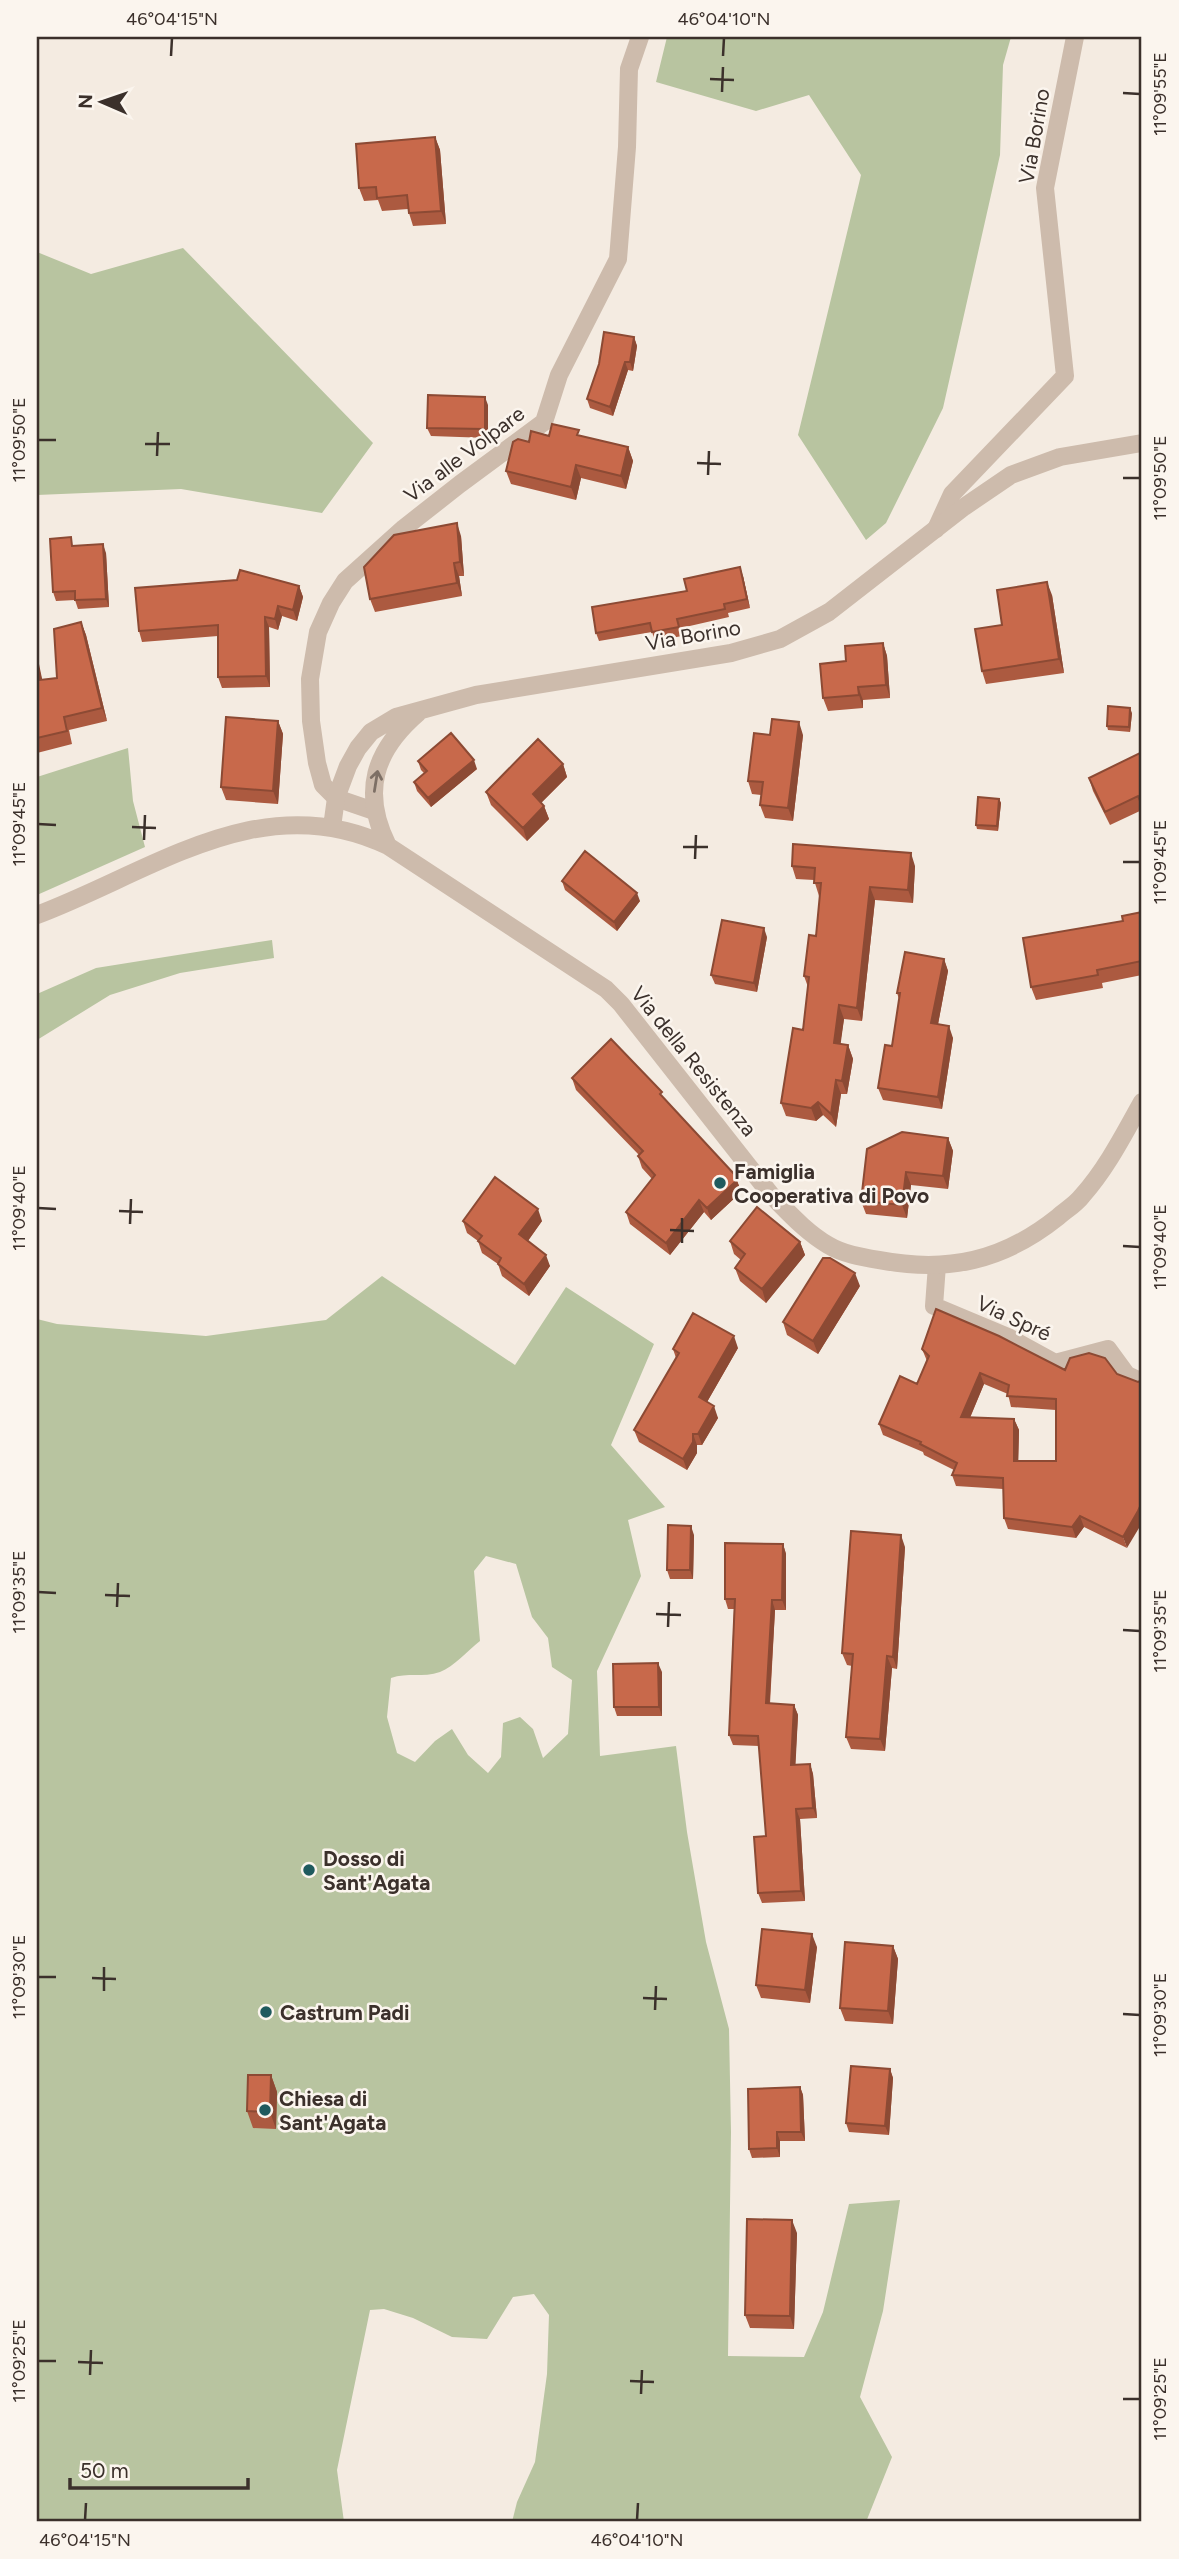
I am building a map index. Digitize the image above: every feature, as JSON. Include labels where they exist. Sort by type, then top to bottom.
[{"type":"street","name":"Via alle Volpare","points":[[336,798],[323,785],[311,721],[310,679],[318,632],[345,581],[432,506],[544,422],[559,375],[618,259],[627,148],[629,69],[640,37]]},
{"type":"street","name":"Via Borino","points":[[936,529],[952,494],[1065,376],[1045,188],[1075,37]]},
{"type":"street","name":"Via Borino","points":[[332,827],[336,798],[358,748],[371,732],[396,717],[516,688],[732,653],[780,639],[829,612],[936,529],[1012,475],[1060,457],[1142,443]]},
{"type":"street","name":"Via Borino","points":[[388,846],[374,811],[373,797],[380,761],[398,730],[425,708]]},
{"type":"street","points":[[336,798],[374,811]]},
{"type":"street","name":"Via della Resistenza","points":[[37,915],[220,837],[277,825],[332,827],[373,838],[606,989],[621,1004],[772,1196],[810,1233],[825,1254],[937,1265],[970,1262],[999,1254],[1041,1230],[1081,1198],[1102,1170],[1142,1102]]},
{"type":"street","name":"Via Spré","points":[[937,1265],[934,1306],[1008,1338],[1055,1363],[1108,1349],[1127,1375],[1142,1382]]},
{"type":"green space","points":[[667,37],[1011,37],[1003,65],[1000,155],[943,408],[886,523],[866,540],[798,435],[861,175],[809,95],[756,111],[656,82]]},
{"type":"green space","points":[[183,248],[373,443],[322,513],[181,489],[37,495],[37,252],[91,274]]},
{"type":"green space","points":[[128,748],[133,801],[145,847],[37,895],[37,777]]},
{"type":"green space","points":[[272,940],[274,958],[180,973],[110,995],[37,1040],[37,994],[96,968]]},
{"type":"green space","points":[[382,1276],[515,1365],[566,1287],[654,1344],[611,1445],[665,1507],[628,1520],[641,1576],[597,1671],[600,1756],[676,1746],[687,1832],[706,1942],[729,2029],[731,2132],[728,2356],[804,2357],[823,2312],[849,2204],[900,2200],[883,2311],[860,2397],[892,2457],[866,2522],[512,2522],[517,2502],[535,2462],[547,2374],[549,2315],[534,2294],[513,2297],[487,2339],[452,2337],[413,2318],[384,2309],[370,2310],[337,2470],[344,2522],[37,2522],[37,1319],[57,1324],[206,1336],[326,1320]],"holes":[[[486,1556],[516,1564],[532,1617],[548,1638],[552,1667],[572,1680],[568,1734],[543,1758],[533,1729],[520,1717],[503,1723],[501,1757],[488,1773],[468,1755],[452,1729],[435,1741],[415,1762],[397,1753],[387,1717],[391,1678],[427,1675],[445,1670],[480,1641],[474,1571]]]},
{"type":"building","points":[[435,137],[441,211],[409,213],[407,195],[377,198],[376,187],[359,188],[356,144]]},
{"type":"building","points":[[604,332],[634,337],[630,362],[625,362],[610,407],[587,399],[599,364]]},
{"type":"building","points":[[428,395],[485,397],[485,429],[427,428]]},
{"type":"building","points":[[552,424],[579,430],[577,435],[628,447],[621,476],[576,465],[571,487],[506,471],[513,442],[518,439],[529,442],[531,431],[549,436]]},
{"type":"building","points":[[457,523],[460,562],[454,563],[457,583],[370,599],[364,567],[394,535]]},
{"type":"building","points":[[71,537],[72,546],[103,544],[106,599],[75,600],[75,591],[53,592],[50,539]]},
{"type":"building","points":[[740,567],[747,599],[724,604],[725,609],[677,619],[679,627],[652,632],[650,623],[596,633],[592,607],[687,591],[684,579]]},
{"type":"building","points":[[240,570],[299,586],[293,610],[278,606],[275,619],[265,617],[266,676],[218,677],[218,625],[139,631],[135,588],[237,580]]},
{"type":"building","points":[[1047,582],[1059,659],[982,671],[975,629],[1002,625],[997,590]]},
{"type":"building","points":[[81,622],[102,708],[64,717],[67,731],[37,738],[37,665],[40,680],[57,678],[54,629]]},
{"type":"building","points":[[883,643],[886,685],[858,687],[859,695],[823,698],[820,664],[846,661],[845,646]]},
{"type":"building","points":[[1108,706],[1130,708],[1129,727],[1107,726]]},
{"type":"building","points":[[226,717],[278,721],[273,791],[221,787]]},
{"type":"building","points":[[772,719],[799,722],[788,808],[760,805],[763,782],[748,781],[754,733],[770,735]]},
{"type":"building","points":[[451,733],[474,760],[428,798],[414,782],[427,771],[418,761]]},
{"type":"building","points":[[538,739],[563,764],[533,794],[544,806],[523,828],[486,792]]},
{"type":"building","points":[[1142,752],[1142,806],[1138,796],[1105,812],[1089,778]]},
{"type":"building","points":[[978,797],[999,799],[997,826],[976,825]]},
{"type":"building","points":[[793,844],[911,853],[908,890],[870,887],[857,1008],[839,1005],[834,1043],[848,1045],[842,1081],[836,1080],[831,1114],[818,1102],[811,1108],[781,1103],[793,1028],[803,1030],[809,977],[804,976],[809,935],[816,936],[821,883],[814,883],[815,868],[792,866]]},
{"type":"building","points":[[585,851],[637,893],[614,922],[562,881]]},
{"type":"building","points":[[1142,912],[1142,961],[1097,970],[1098,975],[1031,987],[1023,938],[1123,921],[1122,916]]},
{"type":"building","points":[[722,920],[764,928],[754,983],[711,975]]},
{"type":"building","points":[[905,952],[944,959],[931,1023],[949,1026],[938,1097],[878,1088],[885,1045],[892,1046],[900,993],[897,993]]},
{"type":"building","points":[[611,1039],[735,1175],[735,1182],[707,1208],[699,1200],[666,1243],[626,1212],[655,1175],[638,1156],[643,1151],[572,1078]]},
{"type":"building","points":[[902,1132],[948,1138],[943,1176],[906,1172],[902,1205],[861,1201],[867,1149]]},
{"type":"building","points":[[495,1177],[538,1209],[519,1234],[546,1255],[524,1284],[498,1264],[501,1258],[478,1241],[482,1236],[463,1221]]},
{"type":"building","points":[[757,1207],[800,1242],[762,1289],[735,1268],[745,1254],[730,1241]]},
{"type":"building","points":[[823,1258],[830,1258],[855,1273],[813,1341],[783,1322]]},
{"type":"building","points":[[936,1309],[999,1336],[1065,1370],[1070,1358],[1089,1353],[1105,1358],[1117,1374],[1138,1382],[1142,1380],[1142,1502],[1123,1537],[1080,1516],[1072,1527],[1004,1518],[1003,1478],[952,1475],[957,1463],[920,1444],[921,1442],[879,1424],[900,1376],[917,1384],[929,1356],[922,1349]],"holes":[[[980,1373],[1009,1385],[1007,1396],[1056,1399],[1056,1461],[1014,1461],[1014,1419],[961,1417]]]},
{"type":"building","points":[[693,1313],[734,1336],[699,1397],[714,1406],[698,1434],[693,1434],[693,1442],[683,1459],[634,1430],[679,1353],[673,1349]]},
{"type":"building","points":[[668,1525],[691,1526],[690,1570],[667,1570]]},
{"type":"building","points":[[851,1531],[901,1535],[893,1657],[887,1656],[880,1739],[846,1737],[853,1654],[842,1653]]},
{"type":"building","points":[[725,1543],[783,1544],[782,1600],[772,1600],[766,1703],[794,1705],[791,1765],[810,1764],[813,1808],[796,1809],[801,1891],[758,1893],[754,1837],[766,1836],[758,1736],[729,1735],[735,1599],[725,1599]]},
{"type":"building","points":[[658,1663],[659,1707],[614,1707],[613,1664]]},
{"type":"building","points":[[762,1929],[812,1934],[805,1990],[756,1985]]},
{"type":"building","points":[[845,1942],[893,1946],[888,2011],[840,2008]]},
{"type":"building","points":[[851,2066],[890,2069],[885,2126],[846,2123]]},
{"type":"building","points":[[248,2075],[271,2075],[270,2112],[247,2111]]},
{"type":"building","points":[[800,2087],[801,2132],[777,2132],[777,2148],[749,2149],[748,2089]]},
{"type":"building","points":[[747,2219],[792,2220],[790,2316],[745,2315]]},
{"type":"place","name":"Famiglia Cooperativa di Povo","points":[[720,1183]]},
{"type":"place","name":"Dosso di Sant'Agata","points":[[309,1870]]},
{"type":"place","name":"Castrum Padi","points":[[266,2012]]},
{"type":"place","name":"Chiesa di Sant'Agata","points":[[265,2110]]}]
